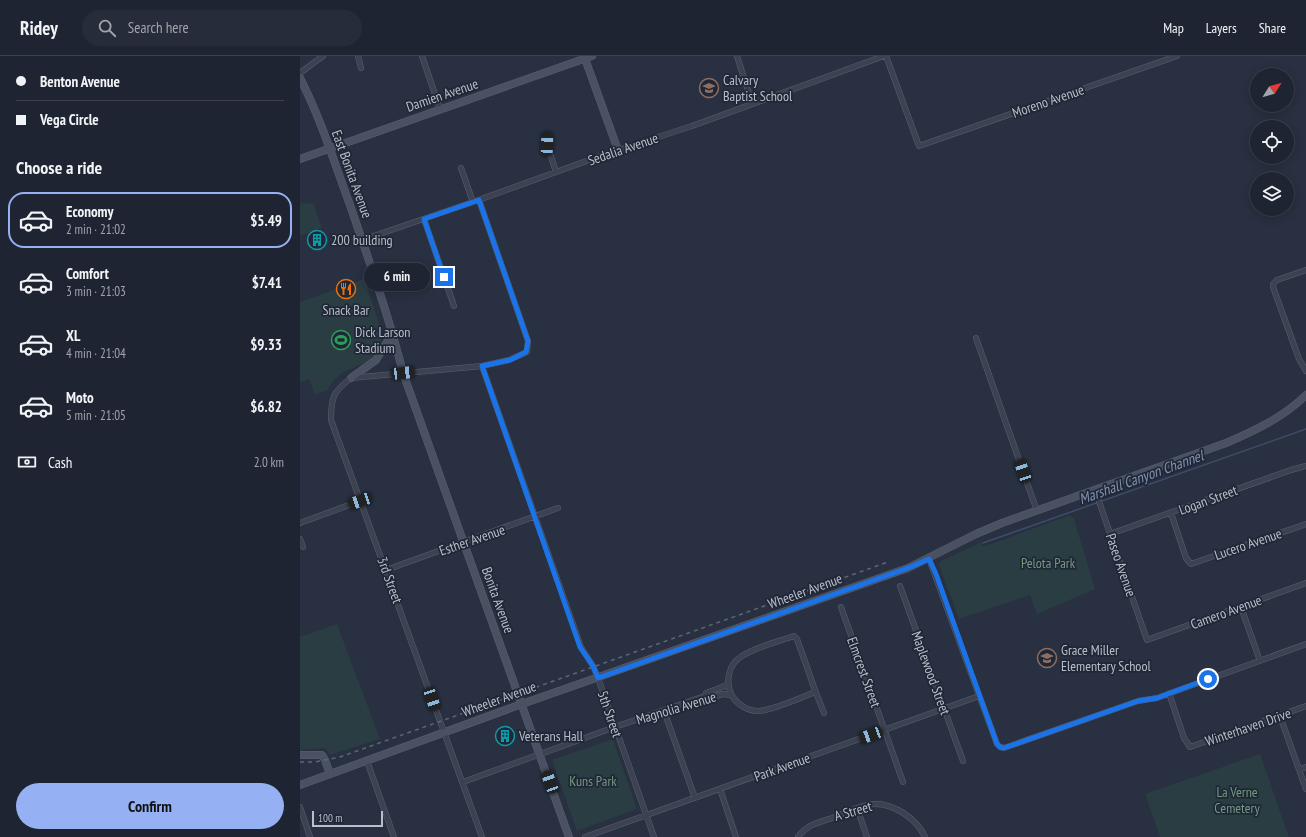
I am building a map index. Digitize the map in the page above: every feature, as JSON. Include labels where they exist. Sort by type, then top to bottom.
[{"type":"main road","name":"Damien Avenue","points":[[300,159],[587,57]]},
{"type":"main road","points":[[587,57],[618,150]]},
{"type":"main road","name":"East Bonita Avenue","points":[[300,78],[311,99],[362,240],[393,332],[403,373]]},
{"type":"main road","points":[[351,378],[376,360],[393,332]]},
{"type":"main road","name":"Bonita Avenue","points":[[403,373],[569,837]]},
{"type":"main road","name":"Wheeler Avenue","points":[[300,785],[522,704],[908,568],[929,559],[976,534],[1002,523],[1226,443],[1247,434],[1270,422],[1306,395]]},
{"type":"main road","points":[[300,755],[322,756],[330,774]]},
{"type":"street","points":[[300,73],[323,56]]},
{"type":"street","points":[[358,56],[361,68]]},
{"type":"street","points":[[422,56],[440,109]]},
{"type":"street","points":[[736,56],[752,103]]},
{"type":"street","name":"Sedalia Avenue","points":[[362,240],[618,150],[692,126],[885,56]]},
{"type":"street","name":"Moreno Avenue","points":[[885,56],[919,146],[1177,56]]},
{"type":"street","points":[[548,135],[547,144],[556,172]]},
{"type":"street","points":[[461,168],[473,202]]},
{"type":"street","points":[[351,378],[482,366],[510,360],[526,352],[528,341],[479,200]]},
{"type":"street","points":[[424,219],[454,306]]},
{"type":"street","points":[[1306,270],[1277,280],[1273,284],[1299,359],[1306,371]]},
{"type":"street","points":[[976,338],[1037,511]]},
{"type":"street","name":"5th Street","points":[[482,366],[580,647],[593,666],[598,678],[654,837]]},
{"type":"street","name":"3rd Street","points":[[351,378],[339,387],[331,401],[331,420],[482,837]]},
{"type":"street","name":"Logan Street","points":[[1110,534],[1306,466]]},
{"type":"street","name":"Paseo Avenue","points":[[1095,490],[1146,640]]},
{"type":"street","points":[[300,523],[360,501]]},
{"type":"street","name":"Esther Avenue","points":[[386,570],[534,518],[558,508]]},
{"type":"street","name":"Lucero Avenue","points":[[1171,513],[1186,558],[1191,564],[1306,524]]},
{"type":"street","points":[[300,539],[303,547]]},
{"type":"street","points":[[929,559],[997,744],[1004,748],[1138,701],[1157,698],[1306,644]]},
{"type":"street","name":"Camero Avenue","points":[[1146,640],[1306,583]]},
{"type":"street","name":"Maplewood Street","points":[[900,586],[963,761]]},
{"type":"street","name":"Elmcrest Street","points":[[841,606],[903,782]]},
{"type":"street","points":[[1241,607],[1260,661]]},
{"type":"street","points":[[815,690],[814,693],[766,710],[748,710],[735,701],[731,695],[728,675],[733,664],[740,656],[794,636],[797,639],[824,713]]},
{"type":"street","points":[[705,696],[706,693],[725,686],[728,683]]},
{"type":"street","name":"Winterhaven Drive","points":[[1169,693],[1184,738],[1190,747],[1306,706]]},
{"type":"street","name":"Magnolia Avenue","points":[[463,782],[705,696],[709,698],[723,694],[731,695]]},
{"type":"street","name":"Park Avenue","points":[[584,837],[720,790],[979,696]]},
{"type":"street","points":[[664,711],[695,798]]},
{"type":"street","points":[[1280,716],[1306,789]]},
{"type":"street","points":[[368,761],[394,837]]},
{"type":"street","points":[[1300,769],[1306,767]]},
{"type":"street","points":[[720,790],[736,837]]},
{"type":"street","name":"A Street","points":[[798,837],[800,833],[812,824],[872,804],[889,806],[914,820],[926,837]]},
{"type":"street","points":[[300,807],[310,837]]},
{"type":"street","points":[[857,808],[867,837]]},
{"type":"green space","points":[[305,202],[306,204],[309,203],[314,205],[322,228],[300,236],[300,204]]},
{"type":"green space","name":"Dick Larson Stadium","points":[[364,279],[381,332],[380,347],[371,359],[345,371],[337,377],[327,391],[315,394],[309,379],[300,382],[300,302]]},
{"type":"green space","name":"Pelota Park","points":[[1070,515],[1074,519],[1095,589],[1037,614],[1030,595],[959,619],[939,565],[941,561],[981,542],[983,547]]},
{"type":"green space","points":[[337,624],[380,739],[330,755],[324,748],[300,750],[300,637]]},
{"type":"green space","name":"Kuns Park","points":[[613,739],[637,809],[577,831],[552,760]]},
{"type":"green space","name":"La Verne Cemetery","points":[[1260,754],[1289,837],[1160,837],[1145,794]]},
{"type":"waterway","name":"Marshall Canyon Channel","points":[[983,543],[1306,429]]},
{"type":"railway","points":[[300,762],[315,762],[340,757],[888,562]]},
{"type":"place","name":"Calvary Baptist School","points":[[709,88]]},
{"type":"place","name":"200 building","points":[[317,240]]},
{"type":"place","name":"Snack Bar","points":[[346,289]]},
{"type":"place","name":"Dick Larson Stadium","points":[[341,340]]},
{"type":"place","name":"Grace Miller Elementary School","points":[[1047,658]]},
{"type":"place","name":"Veterans Hall","points":[[505,736]]},
{"type":"route","points":[[444,277],[424,219],[479,200],[528,341],[526,352],[510,360],[482,366],[580,647],[593,666],[598,678],[908,568],[929,559],[936,574],[997,744],[1000,747],[1004,748],[1138,701],[1157,698],[1208,679]]}]
